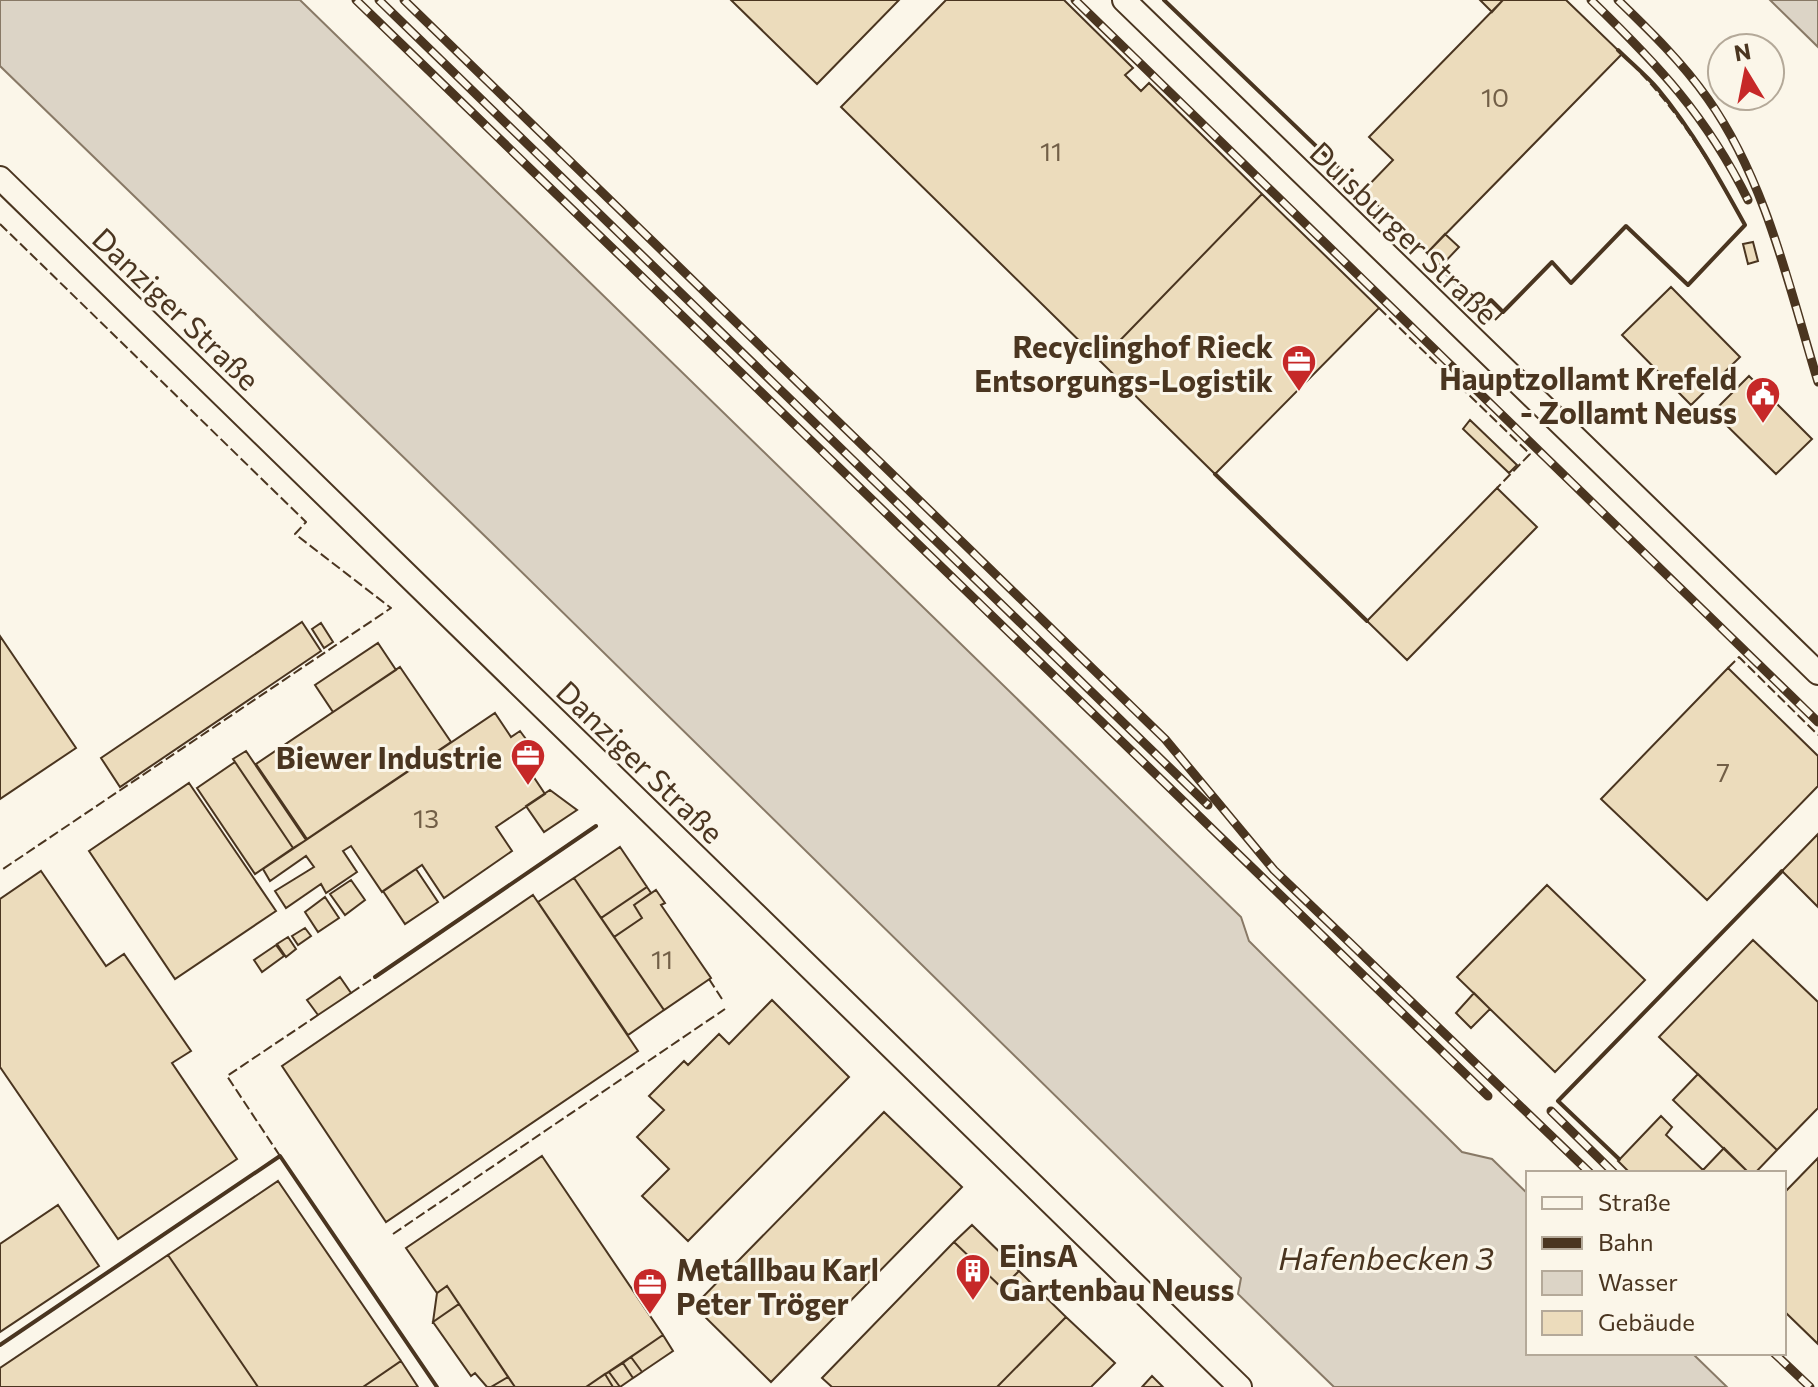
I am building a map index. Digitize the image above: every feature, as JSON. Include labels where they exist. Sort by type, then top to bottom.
[{"type":"street","name":"Duisburger Straße","points":[[1124,0],[1818,673]]},
{"type":"street","name":"Danziger Straße","points":[[0,178],[1240,1387]]},
{"type":"water","name":"Hafenbecken 3","points":[[0,0],[300,0],[1241,917],[1249,941],[1462,1152],[1492,1159],[1526,1192],[1526,1355],[1694,1355],[1727,1387],[1334,1387],[1238,1294],[1241,1278],[491,542],[0,66]]},
{"type":"water","points":[[1770,0],[1818,0],[1818,47]]},
{"type":"building","points":[[731,0],[899,0],[817,84]]},
{"type":"building","points":[[946,0],[1064,0],[1133,68],[1125,75],[1141,91],[1149,83],[1262,194],[1100,361],[841,107]]},
{"type":"building","points":[[1480,0],[1503,0],[1492,12]]},
{"type":"building","points":[[1503,0],[1566,0],[1622,54],[1427,253],[1363,191],[1393,160],[1369,137]]},
{"type":"building","points":[[1262,194],[1379,308],[1215,474],[1100,361]]},
{"type":"building","points":[[1445,234],[1459,247],[1440,267],[1427,253]]},
{"type":"building","points":[[1753,242],[1758,261],[1748,264],[1743,244]]},
{"type":"building","points":[[1671,287],[1740,357],[1691,405],[1622,335]]},
{"type":"building","name":"Hauptzollamt Krefeld - Zollamt Neuss","points":[[1749,376],[1812,439],[1776,474],[1713,412]]},
{"type":"building","points":[[1470,420],[1517,465],[1509,473],[1463,429]]},
{"type":"building","points":[[1497,488],[1537,527],[1407,660],[1367,621]]},
{"type":"building","points":[[302,622],[321,651],[120,787],[101,758]]},
{"type":"building","points":[[321,623],[333,642],[324,648],[312,629]]},
{"type":"building","points":[[0,636],[76,748],[0,799]]},
{"type":"building","points":[[378,643],[396,670],[333,712],[315,685]]},
{"type":"building","points":[[400,667],[451,742],[307,839],[256,764]]},
{"type":"building","points":[[1728,668],[1818,756],[1818,786],[1707,900],[1601,799]]},
{"type":"building","points":[[495,713],[511,737],[520,731],[540,758],[527,767],[545,794],[496,827],[512,851],[444,898],[422,865],[382,892],[351,846],[343,851],[357,872],[326,893],[321,884],[286,908],[275,891],[314,867],[306,856],[270,881],[263,869]]},
{"type":"building","points":[[246,751],[306,840],[293,848],[233,759]]},
{"type":"building","points":[[235,762],[293,848],[255,874],[197,788]]},
{"type":"building","points":[[189,783],[276,911],[175,979],[89,851]]},
{"type":"building","points":[[550,790],[577,810],[544,832],[526,806]]},
{"type":"building","points":[[1818,834],[1818,907],[1782,871]]},
{"type":"building","points":[[620,847],[647,887],[601,918],[574,878]]},
{"type":"building","points":[[416,869],[438,902],[405,924],[383,891]]},
{"type":"building","points":[[41,871],[106,966],[124,954],[191,1051],[172,1063],[237,1159],[118,1239],[0,1067],[0,899]]},
{"type":"building","points":[[574,878],[664,1010],[628,1035],[538,902]]},
{"type":"building","points":[[351,880],[365,900],[345,915],[330,894]]},
{"type":"building","points":[[1547,885],[1645,980],[1555,1072],[1457,977]]},
{"type":"building","points":[[647,887],[651,893],[634,905],[642,918],[614,937],[601,918]]},
{"type":"building","points":[[656,890],[665,903],[661,905],[711,978],[664,1010],[614,937],[642,918],[634,905]]},
{"type":"building","points":[[533,895],[638,1051],[386,1222],[282,1066]]},
{"type":"building","points":[[325,897],[339,918],[318,932],[305,912]]},
{"type":"building","points":[[305,928],[311,936],[298,945],[292,936]]},
{"type":"building","points":[[288,937],[296,949],[286,957],[277,944]]},
{"type":"building","points":[[1753,940],[1818,1002],[1818,1108],[1777,1150],[1659,1037]]},
{"type":"building","points":[[276,945],[284,956],[262,972],[254,960]]},
{"type":"building","points":[[340,977],[351,993],[318,1015],[307,1000]]},
{"type":"building","points":[[1474,993],[1490,1009],[1471,1028],[1456,1013]]},
{"type":"building","points":[[772,1000],[849,1077],[688,1241],[642,1196],[669,1169],[637,1137],[664,1110],[649,1096],[684,1061],[688,1065],[719,1034],[729,1044]]},
{"type":"building","points":[[1698,1074],[1777,1150],[1757,1171],[1747,1171],[1673,1100]]},
{"type":"building","points":[[884,1112],[962,1187],[771,1382],[694,1306]]},
{"type":"building","points":[[1661,1116],[1672,1127],[1666,1135],[1703,1170],[1724,1148],[1747,1171],[1628,1171],[1618,1161]]},
{"type":"building","points":[[542,1156],[663,1335],[586,1387],[515,1387],[447,1286],[437,1293],[406,1248]]},
{"type":"building","points":[[1818,1158],[1818,1344],[1786,1313],[1786,1191]]},
{"type":"building","points":[[278,1181],[401,1361],[363,1387],[258,1387],[168,1255]]},
{"type":"building","points":[[58,1205],[99,1266],[0,1332],[0,1244]]},
{"type":"building","points":[[972,1225],[1019,1271],[1002,1288],[954,1242]]},
{"type":"building","name":"EinsA Gartenbau Neuss","points":[[954,1242],[1002,1288],[1019,1271],[1066,1317],[997,1387],[832,1387],[822,1378]]},
{"type":"building","points":[[168,1255],[258,1387],[0,1387],[0,1368]]},
{"type":"building","points":[[447,1286],[459,1304],[433,1322],[437,1293]]},
{"type":"building","points":[[459,1304],[508,1377],[491,1387],[487,1387],[475,1373],[471,1376],[433,1322]]},
{"type":"building","points":[[1066,1317],[1115,1363],[1091,1387],[997,1387]]},
{"type":"building","points":[[663,1335],[673,1351],[642,1372],[631,1357]]},
{"type":"building","points":[[631,1357],[642,1372],[633,1378],[623,1363]]},
{"type":"building","points":[[401,1361],[418,1387],[363,1387]]},
{"type":"building","points":[[623,1363],[633,1378],[620,1387],[609,1372]]},
{"type":"building","points":[[609,1372],[620,1387],[613,1387],[605,1374]]},
{"type":"building","points":[[605,1374],[613,1387],[586,1387]]},
{"type":"building","points":[[1152,1376],[1163,1387],[1142,1387]]},
{"type":"building","points":[[508,1377],[515,1387],[491,1387]]},
{"type":"railway","points":[[356,0],[1488,1096]]},
{"type":"railway","points":[[379,0],[1208,805]]},
{"type":"railway","points":[[404,0],[1165,739],[1274,870],[1588,1171]]},
{"type":"railway","points":[[1075,0],[1818,722]]},
{"type":"railway","points":[[1591,0],[1679,92],[1715,142],[1748,200]]},
{"type":"railway","points":[[1618,0],[1687,72],[1708,99],[1746,164],[1786,272],[1818,382]]},
{"type":"railway","points":[[1551,1111],[1612,1171]]},
{"type":"railway","points":[[1776,1355],[1810,1387]]},
{"type":"fence","points":[[1164,0],[1363,191]]},
{"type":"fence","points":[[1495,320],[1552,262],[1571,283],[1626,226],[1688,285],[1745,225],[1675,114],[1622,54]]},
{"type":"fence","points":[[0,224],[306,522],[295,534],[391,608],[0,871]]},
{"type":"fence","points":[[1440,267],[1482,308],[1491,300],[1503,312]]},
{"type":"fence","points":[[1379,308],[1530,454],[1497,488]]},
{"type":"fence","points":[[1728,668],[1739,657],[1818,735]]},
{"type":"fence","points":[[351,993],[375,977]]},
{"type":"fence","points":[[709,979],[722,999]]},
{"type":"fence","points":[[393,1234],[725,1009]]},
{"type":"fence","points":[[280,1156],[227,1076],[318,1015]]},
{"type":"wall","points":[[1164,0],[1367,195]]},
{"type":"wall","points":[[1438,265],[1482,308],[1491,300],[1503,312],[1552,262],[1571,283],[1626,226],[1688,285],[1745,225],[1683,121],[1653,84],[1618,50]]},
{"type":"wall","points":[[1215,474],[1367,621]]},
{"type":"wall","points":[[375,977],[596,826]]},
{"type":"wall","points":[[1619,1159],[1558,1101],[1782,871]]},
{"type":"wall","points":[[0,1345],[280,1156],[437,1387]]},
{"type":"place","name":"Recyclinghof Rieck Entsorgungs-Logistik","points":[[1299,393]]},
{"type":"place","name":"Hauptzollamt Krefeld - Zollamt Neuss","points":[[1763,425]]},
{"type":"place","name":"Biewer Industrie","points":[[528,787]]},
{"type":"place","name":"EinsA Gartenbau Neuss","points":[[973,1302]]},
{"type":"place","name":"Metallbau Karl Peter Tröger","points":[[650,1316]]}]
